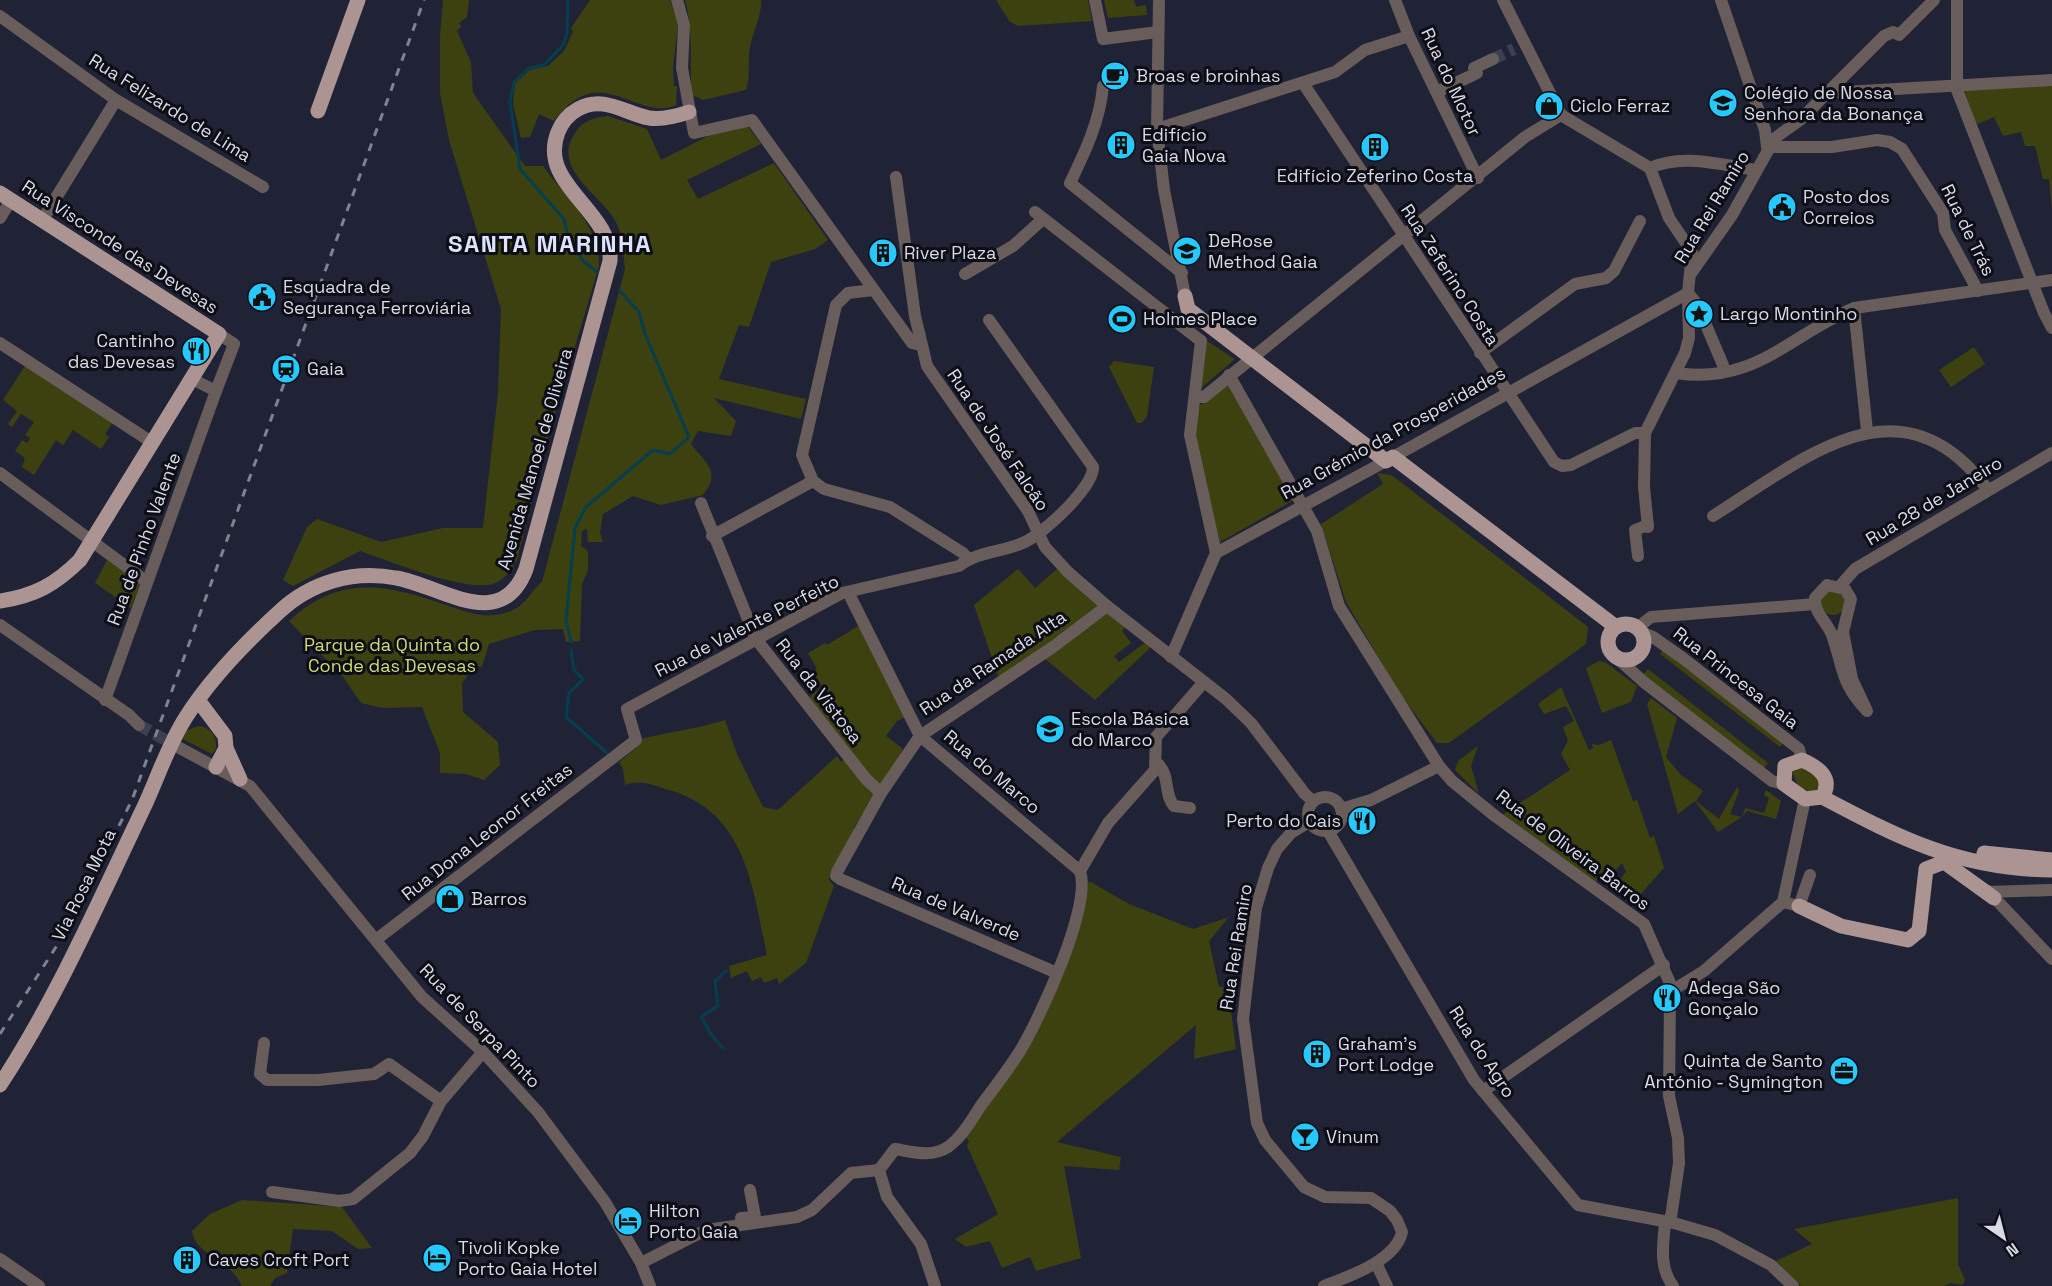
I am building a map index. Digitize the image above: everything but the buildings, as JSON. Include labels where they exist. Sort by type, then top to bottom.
[{"type":"main road","points":[[318,111],[358,0]]},
{"type":"main road","name":"Avenida Manoel de Oliveira","points":[[198,700],[234,657],[277,614],[306,591],[326,582],[355,576],[397,578],[477,604],[500,599],[517,587],[526,569],[610,261],[609,243],[603,229],[557,167],[554,152],[556,136],[562,123],[572,113],[594,104],[617,105],[654,118],[690,112]]},
{"type":"main road","name":"Rua Visconde das Devesas","points":[[5,196],[219,334]]},
{"type":"main road","points":[[1187,302],[1215,330],[1252,358],[1617,627]]},
{"type":"main road","points":[[0,601],[25,597],[47,588],[80,560],[219,334]]},
{"type":"main road","points":[[1627,624],[1639,630],[1644,642],[1638,655],[1628,660],[1617,658],[1610,650],[1608,639],[1617,627],[1627,624]]},
{"type":"main road","points":[[198,700],[225,736],[226,748],[240,779]]},
{"type":"main road","name":"Via Rosa Mota","points":[[0,1085],[31,1036],[145,805],[176,733],[198,700]]},
{"type":"main road","points":[[187,715],[218,724]]},
{"type":"main road","points":[[216,767],[226,748]]},
{"type":"main road","points":[[1824,792],[1822,773],[1802,760],[1785,766],[1784,784],[1805,799],[1824,792],[1897,832],[1973,861],[2052,870]]},
{"type":"main road","points":[[1897,832],[1978,852],[2052,860]]},
{"type":"main road","points":[[1799,906],[1841,926],[1908,940],[1919,931],[1926,869],[1944,862],[1989,892]]},
{"type":"street","points":[[677,0],[684,25],[682,68],[690,112]]},
{"type":"street","points":[[1095,0],[1103,39],[1158,32]]},
{"type":"street","points":[[1159,0],[1157,129],[1164,190],[1187,302]]},
{"type":"street","name":"Rua do Motor","points":[[1395,0],[1409,36],[1478,178]]},
{"type":"street","points":[[1503,0],[1520,46],[1561,115],[1650,168],[1669,218],[1692,252],[1691,273]]},
{"type":"street","points":[[1721,0],[1765,130],[1767,147]]},
{"type":"street","points":[[1767,147],[1775,138],[1800,120],[1884,36],[1893,32],[1899,36],[1934,0]]},
{"type":"street","points":[[1957,0],[1957,85],[2052,328]]},
{"type":"street","name":"Rua Felizardo de Lima","points":[[0,16],[116,100],[263,187]]},
{"type":"street","points":[[1157,129],[1335,72],[1365,50],[1409,36]]},
{"type":"street","points":[[1437,92],[1477,73],[1474,68],[1493,59]]},
{"type":"street","points":[[1827,93],[2052,80]]},
{"type":"street","name":"Rua Zeferino Costa","points":[[1303,83],[1402,236],[1554,462],[1562,466],[1571,465],[1635,433],[1645,433]]},
{"type":"street","points":[[1103,86],[1095,125],[1070,183],[1182,273]]},
{"type":"street","points":[[43,219],[116,100]]},
{"type":"street","name":"Rua de José Falcão","points":[[690,112],[694,133],[752,120],[897,324],[912,343],[920,345],[927,366],[1028,511],[1046,547],[1068,572],[1107,606],[1204,682],[1251,723],[1305,794],[1313,801]]},
{"type":"street","points":[[1197,397],[1204,397],[1228,375],[1478,178],[1525,137],[1561,115]]},
{"type":"street","name":"Rua de Trás","points":[[1767,147],[1832,147],[1876,140],[1890,142],[1902,149],[1943,213],[1945,230],[1978,291]]},
{"type":"street","name":"Rua Rei Ramiro","points":[[1638,556],[1635,531],[1648,526],[1644,487],[1645,433],[1676,373],[1689,338],[1688,293],[1691,273],[1732,214],[1767,147]]},
{"type":"street","points":[[1650,168],[1664,162],[1685,160],[1756,170]]},
{"type":"street","points":[[896,177],[920,345]]},
{"type":"street","points":[[0,218],[5,196]]},
{"type":"street","points":[[965,274],[1013,246],[1039,215],[1201,341]]},
{"type":"street","points":[[1480,353],[1575,284],[1606,278],[1614,271],[1640,220]]},
{"type":"street","points":[[1676,373],[1692,376],[1747,368],[1781,352],[1835,316],[1854,308],[2052,280]]},
{"type":"street","points":[[873,290],[848,293],[836,305],[801,455],[813,481],[824,489],[890,507],[963,553],[968,559]]},
{"type":"street","points":[[1688,293],[1697,304],[1723,365]]},
{"type":"street","name":"Rua Grémio da Prosperidades","points":[[1218,552],[1688,293]]},
{"type":"street","points":[[1854,308],[1867,431]]},
{"type":"street","points":[[897,324],[908,322],[915,316]]},
{"type":"street","name":"Rua de Valente Perfeito","points":[[620,753],[636,740],[627,709],[848,592],[959,566],[968,559],[1026,542],[1051,524],[1089,482],[1093,467],[989,320]]},
{"type":"street","points":[[1171,657],[1218,552],[1190,435],[1197,397],[1201,341],[1215,330]]},
{"type":"street","name":"Rua de Pinho Valente","points":[[105,700],[234,344],[219,334]]},
{"type":"street","points":[[0,344],[153,442]]},
{"type":"street","name":"Rua de Oliveira Barros","points":[[1228,375],[1317,531],[1339,606],[1438,766],[1452,781],[1507,825],[1644,924],[1665,965],[1673,990],[1670,996],[1669,1096],[1678,1138],[1679,1163],[1671,1216],[1665,1223],[1662,1250],[1666,1277],[1673,1286]]},
{"type":"street","points":[[192,379],[216,391]]},
{"type":"street","points":[[1713,516],[1826,446],[1867,431],[1911,434],[1931,440],[1957,455],[1988,490]]},
{"type":"street","name":"Rua 28 de Janeiro","points":[[1839,586],[1855,569],[2052,453]]},
{"type":"street","points":[[0,473],[147,582]]},
{"type":"street","points":[[712,536],[813,481]]},
{"type":"street","name":"Rua da Vistosa","points":[[700,503],[756,639],[866,779],[880,793]]},
{"type":"street","points":[[1839,586],[1849,594],[1851,606],[1845,616],[1843,632],[1852,679],[1867,711],[1854,698],[1841,674],[1832,634],[1815,604],[1822,588],[1839,586]]},
{"type":"street","name":"Rua do Marco","points":[[848,592],[920,735],[1080,871]]},
{"type":"street","points":[[1639,630],[1651,617],[1815,604]]},
{"type":"street","name":"Rua da Ramada Alta","points":[[840,879],[836,876],[837,872],[880,793],[920,735],[1053,646],[1107,606]]},
{"type":"street","points":[[1823,618],[1834,621],[1845,616]]},
{"type":"street","points":[[0,625],[139,725]]},
{"type":"street","name":"Rua Princesa Gaia","points":[[1639,630],[1684,659],[1799,749],[1802,760]]},
{"type":"street","points":[[1617,658],[1772,781],[1784,784]]},
{"type":"street","points":[[641,1263],[706,1230],[797,1217],[812,1210],[851,1173],[879,1170],[895,1149],[930,1155],[947,1148],[961,1136],[1020,1051],[1057,973],[1076,921],[1084,882],[1080,871],[1108,823],[1155,770],[1156,737],[1204,682]]},
{"type":"street","name":"Rua de Serpa Pinto","points":[[176,746],[250,786],[422,997],[483,1052],[538,1112],[605,1202],[641,1263],[650,1286]]},
{"type":"street","name":"Rua Dona Leonor Freitas","points":[[377,939],[620,753]]},
{"type":"street","points":[[1157,763],[1166,772],[1170,801],[1174,806],[1190,808]]},
{"type":"street","points":[[1341,808],[1371,800],[1438,766]]},
{"type":"street","points":[[1329,797],[1341,808],[1341,820],[1328,831],[1317,829],[1309,822],[1308,811],[1313,801],[1329,797]]},
{"type":"street","points":[[1673,990],[1704,971],[1783,902],[1805,799]]},
{"type":"street","name":"Rua Rei Ramiro","points":[[1309,822],[1290,833],[1277,849],[1256,908],[1243,1019],[1257,1123],[1265,1140],[1298,1181],[1311,1191],[1325,1197],[1364,1196],[1390,1211],[1400,1226],[1401,1237],[1376,1263],[1324,1286]]},
{"type":"street","name":"Rua do Agro","points":[[1328,831],[1474,1080],[1578,1205],[1715,1235],[1771,1265],[1793,1286]]},
{"type":"street","points":[[1783,902],[1799,906],[1810,875]]},
{"type":"street","name":"Rua de Valverde","points":[[840,879],[1057,973]]},
{"type":"street","points":[[1989,892],[2052,890]]},
{"type":"street","points":[[1989,892],[2052,959]]},
{"type":"street","points":[[1483,1091],[1665,965]]},
{"type":"street","points":[[264,1043],[260,1074],[267,1080],[318,1080],[374,1074],[389,1064],[441,1101]]},
{"type":"street","points":[[272,1192],[339,1201],[353,1199],[410,1153],[423,1136],[441,1101],[483,1052]]},
{"type":"street","points":[[879,1170],[887,1197],[921,1244],[935,1286]]},
{"type":"street","points":[[680,1245],[680,1238],[707,1222],[755,1217],[750,1190]]},
{"type":"street","points":[[0,1259],[39,1286]]},
{"type":"street","points":[[1376,1263],[1387,1286]]},
{"type":"green space","points":[[443,0],[469,0],[467,17],[459,23],[461,27],[457,31],[471,62],[473,93],[525,166],[543,166],[580,212],[594,237],[599,266],[549,434],[517,560],[505,576],[495,583],[467,584],[429,575],[360,551],[293,586],[283,580],[307,527],[317,519],[381,542],[443,528],[483,528],[498,392],[501,309],[449,140],[440,93],[440,37]]},
{"type":"green space","points":[[590,0],[670,0],[678,25],[673,68],[674,86],[677,86],[676,105],[661,108],[603,93],[587,94],[571,103],[554,121],[539,114],[530,137],[521,138],[513,104],[515,83],[530,70],[548,66],[564,51],[573,32],[571,28]]},
{"type":"green space","points":[[685,0],[761,0],[750,47],[746,90],[703,100],[692,95],[690,35]]},
{"type":"green space","points":[[996,0],[1088,0],[1092,21],[1018,26],[1010,22]]},
{"type":"green space","points":[[1104,0],[1134,0],[1136,7],[1146,5],[1147,15],[1108,18]]},
{"type":"green space","points":[[2052,84],[2052,210],[2049,179],[2043,179],[2035,146],[2025,146],[2021,132],[2003,136],[1994,117],[1975,125],[1964,90]]},
{"type":"green space","name":"Parque da Quinta do Conde das Devesas","points":[[608,116],[647,129],[661,160],[724,128],[746,124],[761,144],[687,180],[698,199],[774,163],[828,240],[815,249],[771,262],[749,327],[739,325],[719,379],[806,399],[801,419],[714,398],[736,421],[731,436],[698,431],[691,444],[709,468],[711,480],[709,487],[703,495],[661,505],[633,496],[603,514],[600,532],[603,542],[588,542],[587,528],[582,531],[581,546],[588,551],[588,570],[582,584],[580,641],[566,642],[563,629],[535,630],[489,644],[482,667],[475,666],[462,683],[463,712],[498,742],[500,765],[484,780],[466,774],[440,773],[440,753],[422,707],[382,708],[361,703],[343,677],[289,621],[326,596],[345,590],[364,588],[383,588],[403,592],[471,613],[496,615],[518,607],[542,582],[625,269],[622,241],[617,224],[582,182],[569,160],[569,148],[580,126],[592,119]]},
{"type":"green space","points":[[1207,341],[1235,359],[1201,388]]},
{"type":"green space","points":[[1974,347],[1985,364],[1951,387],[1939,370]]},
{"type":"green space","points":[[1114,361],[1154,367],[1147,416],[1142,423],[1137,423],[1109,367]]},
{"type":"green space","points":[[25,366],[113,422],[105,434],[109,437],[101,449],[73,430],[63,445],[56,440],[34,475],[22,467],[25,458],[15,451],[22,440],[27,443],[30,438],[25,435],[34,422],[21,414],[12,427],[8,424],[17,411],[3,400]]},
{"type":"green space","points":[[1228,385],[1294,500],[1220,542],[1193,434],[1200,405]]},
{"type":"green space","points":[[1377,473],[1391,475],[1398,480],[1588,627],[1586,644],[1449,743],[1437,743],[1400,694],[1346,602],[1321,524],[1383,484]]},
{"type":"green space","points":[[107,560],[140,584],[131,608],[95,583]]},
{"type":"green space","points":[[1018,569],[1035,588],[1057,569],[1101,606],[999,679],[974,605]]},
{"type":"green space","points":[[1833,591],[1842,594],[1845,603],[1842,612],[1833,615],[1824,612],[1821,603],[1824,594]]},
{"type":"green space","points":[[1108,611],[1126,626],[1122,631],[1131,643],[1114,656],[1119,662],[1146,642],[1151,647],[1095,700],[1043,657]]},
{"type":"green space","points":[[860,625],[906,717],[897,721],[886,736],[903,749],[880,788],[807,699],[822,686],[812,672],[817,669],[808,653],[825,643],[827,645]]},
{"type":"green space","points":[[1663,650],[1784,742],[1780,747],[1660,654]]},
{"type":"green space","points":[[1599,661],[1605,662],[1637,686],[1631,702],[1602,713],[1586,668]]},
{"type":"green space","points":[[1648,669],[1768,763],[1764,768],[1643,675]]},
{"type":"green space","points":[[1561,687],[1589,750],[1593,748],[1592,744],[1599,745],[1611,740],[1633,801],[1637,800],[1650,838],[1654,836],[1664,868],[1640,895],[1620,879],[1626,872],[1622,863],[1610,877],[1603,872],[1595,883],[1502,815],[1570,770],[1561,754],[1568,741],[1563,727],[1574,721],[1566,706],[1544,714],[1538,704]]},
{"type":"green space","points":[[1651,698],[1677,718],[1666,757],[1680,774],[1703,791],[1696,801],[1719,819],[1737,787],[1739,791],[1730,814],[1742,817],[1718,832],[1695,801],[1678,814],[1647,704]]},
{"type":"green space","points":[[725,720],[737,754],[763,807],[778,810],[837,756],[841,762],[844,759],[874,797],[854,827],[855,832],[831,871],[829,880],[834,886],[806,963],[779,984],[777,978],[764,983],[761,977],[752,981],[747,971],[731,978],[729,966],[767,955],[750,880],[742,856],[731,835],[715,816],[695,801],[647,783],[625,785],[623,769],[619,762],[642,743],[641,739]]},
{"type":"green space","points":[[199,726],[210,731],[214,736],[216,748],[212,754],[181,738],[187,730]]},
{"type":"green space","points":[[1478,746],[1471,766],[1479,794],[1455,770],[1458,761]]},
{"type":"green space","points":[[1803,767],[1818,775],[1822,789],[1809,792],[1798,786],[1792,772]]},
{"type":"green space","points":[[1766,790],[1781,801],[1776,819],[1747,811],[1742,817],[1745,808],[1764,813],[1769,798],[1764,795]]},
{"type":"green space","points":[[1089,881],[1129,904],[1193,929],[1229,917],[1209,941],[1219,987],[1228,987],[1236,1049],[1194,1059],[1196,1025],[1057,1142],[1121,1157],[1119,1170],[1064,1166],[1081,1258],[1036,1271],[1030,1257],[1002,1268],[990,1241],[966,1247],[955,1239],[998,1214],[967,1146],[969,1141],[966,1137],[1024,1053],[1075,933]]},
{"type":"green space","points":[[1958,1198],[1958,1264],[1965,1280],[1963,1285],[1951,1283],[1944,1286],[1801,1286],[1776,1261],[1812,1244],[1794,1229]]},
{"type":"green space","points":[[242,1200],[342,1207],[372,1248],[358,1249],[332,1231],[293,1229],[287,1273],[275,1278],[270,1286],[242,1286],[230,1270],[199,1246],[192,1231],[210,1214]]},
{"type":"waterway","points":[[568,0],[567,34],[563,45],[544,65],[529,68],[514,82],[510,102],[520,169],[564,219],[568,237],[583,261],[599,273]]},
{"type":"waterway","points":[[571,642],[566,620],[575,528],[586,507],[653,450],[670,454],[689,437],[645,334],[639,312],[619,290]]},
{"type":"waterway","points":[[571,650],[574,670],[583,679],[569,693],[566,717],[607,753]]},
{"type":"waterway","points":[[723,1048],[712,1036],[701,1017],[718,1006],[715,981],[726,971]]},
{"type":"tunnel","points":[[1493,59],[1514,49]]},
{"type":"tunnel","points":[[139,725],[176,746]]},
{"type":"railway","points":[[0,1034],[65,933],[132,800],[424,0]]},
{"type":"place","name":"Broas e broinhas","points":[[1115,76]]},
{"type":"place","name":"Colégio de Nossa Senhora da Bonança","points":[[1723,103]]},
{"type":"place","name":"Ciclo Ferraz","points":[[1549,106]]},
{"type":"place","name":"Edifício Gaia Nova","points":[[1121,145]]},
{"type":"place","name":"Edifício Zeferino Costa","points":[[1375,147]]},
{"type":"place","name":"Posto dos Correios","points":[[1782,207]]},
{"type":"place","name":"DeRose Method Gaia","points":[[1187,251]]},
{"type":"place","name":"River Plaza","points":[[883,253]]},
{"type":"place","name":"Esquadra de Segurança Ferroviária","points":[[262,297]]},
{"type":"place","name":"Largo Montinho","points":[[1699,314]]},
{"type":"place","name":"Holmes Place","points":[[1122,319]]},
{"type":"place","name":"Cantinho das Devesas","points":[[196,351]]},
{"type":"place","name":"Gaia","points":[[286,369]]},
{"type":"place","name":"Escola Básica do Marco","points":[[1050,729]]},
{"type":"place","name":"Perto do Cais","points":[[1362,821]]},
{"type":"place","name":"Barros","points":[[450,899]]},
{"type":"place","name":"Adega São Gonçalo","points":[[1667,998]]},
{"type":"place","name":"Graham's Port Lodge","points":[[1317,1054]]},
{"type":"place","name":"Quinta de Santo António - Symington","points":[[1844,1071]]},
{"type":"place","name":"Vinum","points":[[1305,1137]]},
{"type":"place","name":"Hilton Porto Gaia","points":[[628,1221]]},
{"type":"place","name":"Tivoli Kopke Porto Gaia Hotel","points":[[437,1258]]},
{"type":"place","name":"Caves Croft Port","points":[[187,1260]]},
{"type":"district","name":"SANTA MARINHA","points":[[550,244]]}]
